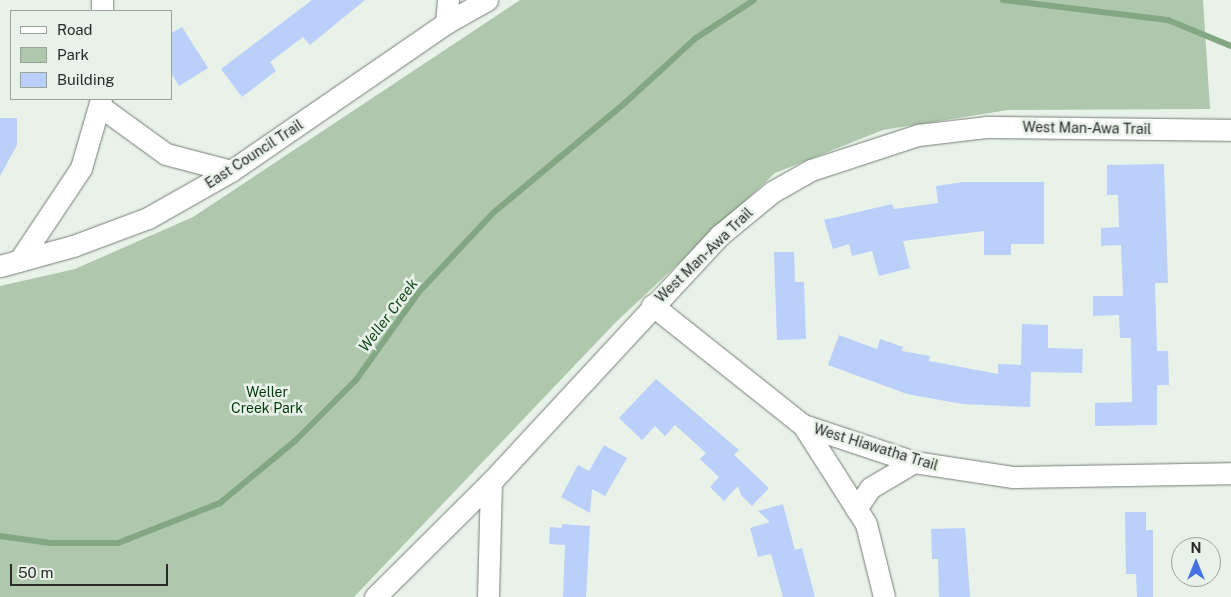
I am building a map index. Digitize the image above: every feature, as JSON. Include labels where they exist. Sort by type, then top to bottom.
[{"type":"street","points":[[446,23],[448,0]]},
{"type":"street","name":"East Council Trail","points":[[9,264],[148,218],[231,171],[446,23],[488,0]]},
{"type":"street","points":[[9,264],[80,168],[101,103],[166,154],[231,171]]},
{"type":"street","name":"West Man-Awa Trail","points":[[375,597],[491,482],[652,305],[720,235],[772,192],[811,170],[870,148],[918,134],[986,127],[1231,130]]},
{"type":"street","name":"West Hiawatha Trail","points":[[652,305],[803,425],[914,462],[1012,477],[1231,472]]},
{"type":"street","points":[[803,425],[866,524],[884,597]]},
{"type":"street","points":[[856,510],[870,488],[914,462]]},
{"type":"street","points":[[488,597],[491,482]]},
{"type":"green space","name":"Weller Creek Park","points":[[520,0],[1203,0],[1210,109],[1008,110],[883,130],[775,173],[616,322],[354,597],[0,597],[0,286],[75,269],[193,217]]},
{"type":"building","points":[[312,0],[365,0],[310,45],[303,37],[270,62],[276,71],[242,97],[221,69]]},
{"type":"building","points":[[182,27],[208,68],[179,86],[172,75],[172,32]]},
{"type":"building","points":[[0,118],[17,118],[17,145],[0,176]]},
{"type":"building","points":[[1164,164],[1168,283],[1155,283],[1157,351],[1168,351],[1169,385],[1157,385],[1157,425],[1095,426],[1095,403],[1132,402],[1131,338],[1120,338],[1119,315],[1093,316],[1093,296],[1123,296],[1121,245],[1101,246],[1101,228],[1119,227],[1118,195],[1107,195],[1107,165]]},
{"type":"building","points":[[963,182],[1044,182],[1044,244],[1011,244],[1011,255],[984,255],[984,231],[903,241],[910,268],[879,276],[872,251],[852,256],[849,244],[833,249],[824,220],[892,204],[894,209],[938,203],[936,186]]},
{"type":"building","points":[[774,252],[794,252],[795,282],[804,282],[806,339],[777,340]]},
{"type":"building","points":[[1022,324],[1048,325],[1048,348],[1083,349],[1082,373],[1031,372],[1030,407],[962,404],[907,394],[828,365],[839,335],[877,349],[880,339],[903,347],[902,351],[930,356],[929,361],[998,374],[998,364],[1021,365]]},
{"type":"building","points":[[656,379],[739,450],[734,455],[769,488],[752,506],[741,495],[738,486],[724,501],[710,487],[719,477],[700,459],[706,453],[675,425],[665,436],[655,426],[642,440],[619,418]]},
{"type":"building","points":[[604,445],[627,458],[605,496],[592,489],[590,513],[561,497],[578,465],[589,471]]},
{"type":"building","points":[[783,504],[795,550],[802,548],[815,597],[783,597],[771,554],[758,557],[750,528],[770,522],[758,511]]},
{"type":"building","points":[[1125,512],[1146,512],[1146,530],[1153,530],[1153,597],[1137,597],[1136,574],[1126,574]]},
{"type":"building","points":[[562,524],[590,526],[586,597],[563,597],[565,545],[549,544],[550,527],[561,528]]},
{"type":"building","points":[[965,528],[970,597],[939,597],[938,559],[932,559],[931,529]]},
{"type":"waterway","name":"Weller Creek","points":[[0,536],[51,543],[118,543],[220,503],[295,441],[356,380],[418,293],[493,213],[625,103],[696,38],[754,0]]},
{"type":"waterway","name":"Weller Creek","points":[[1003,0],[1168,20],[1231,46]]}]
